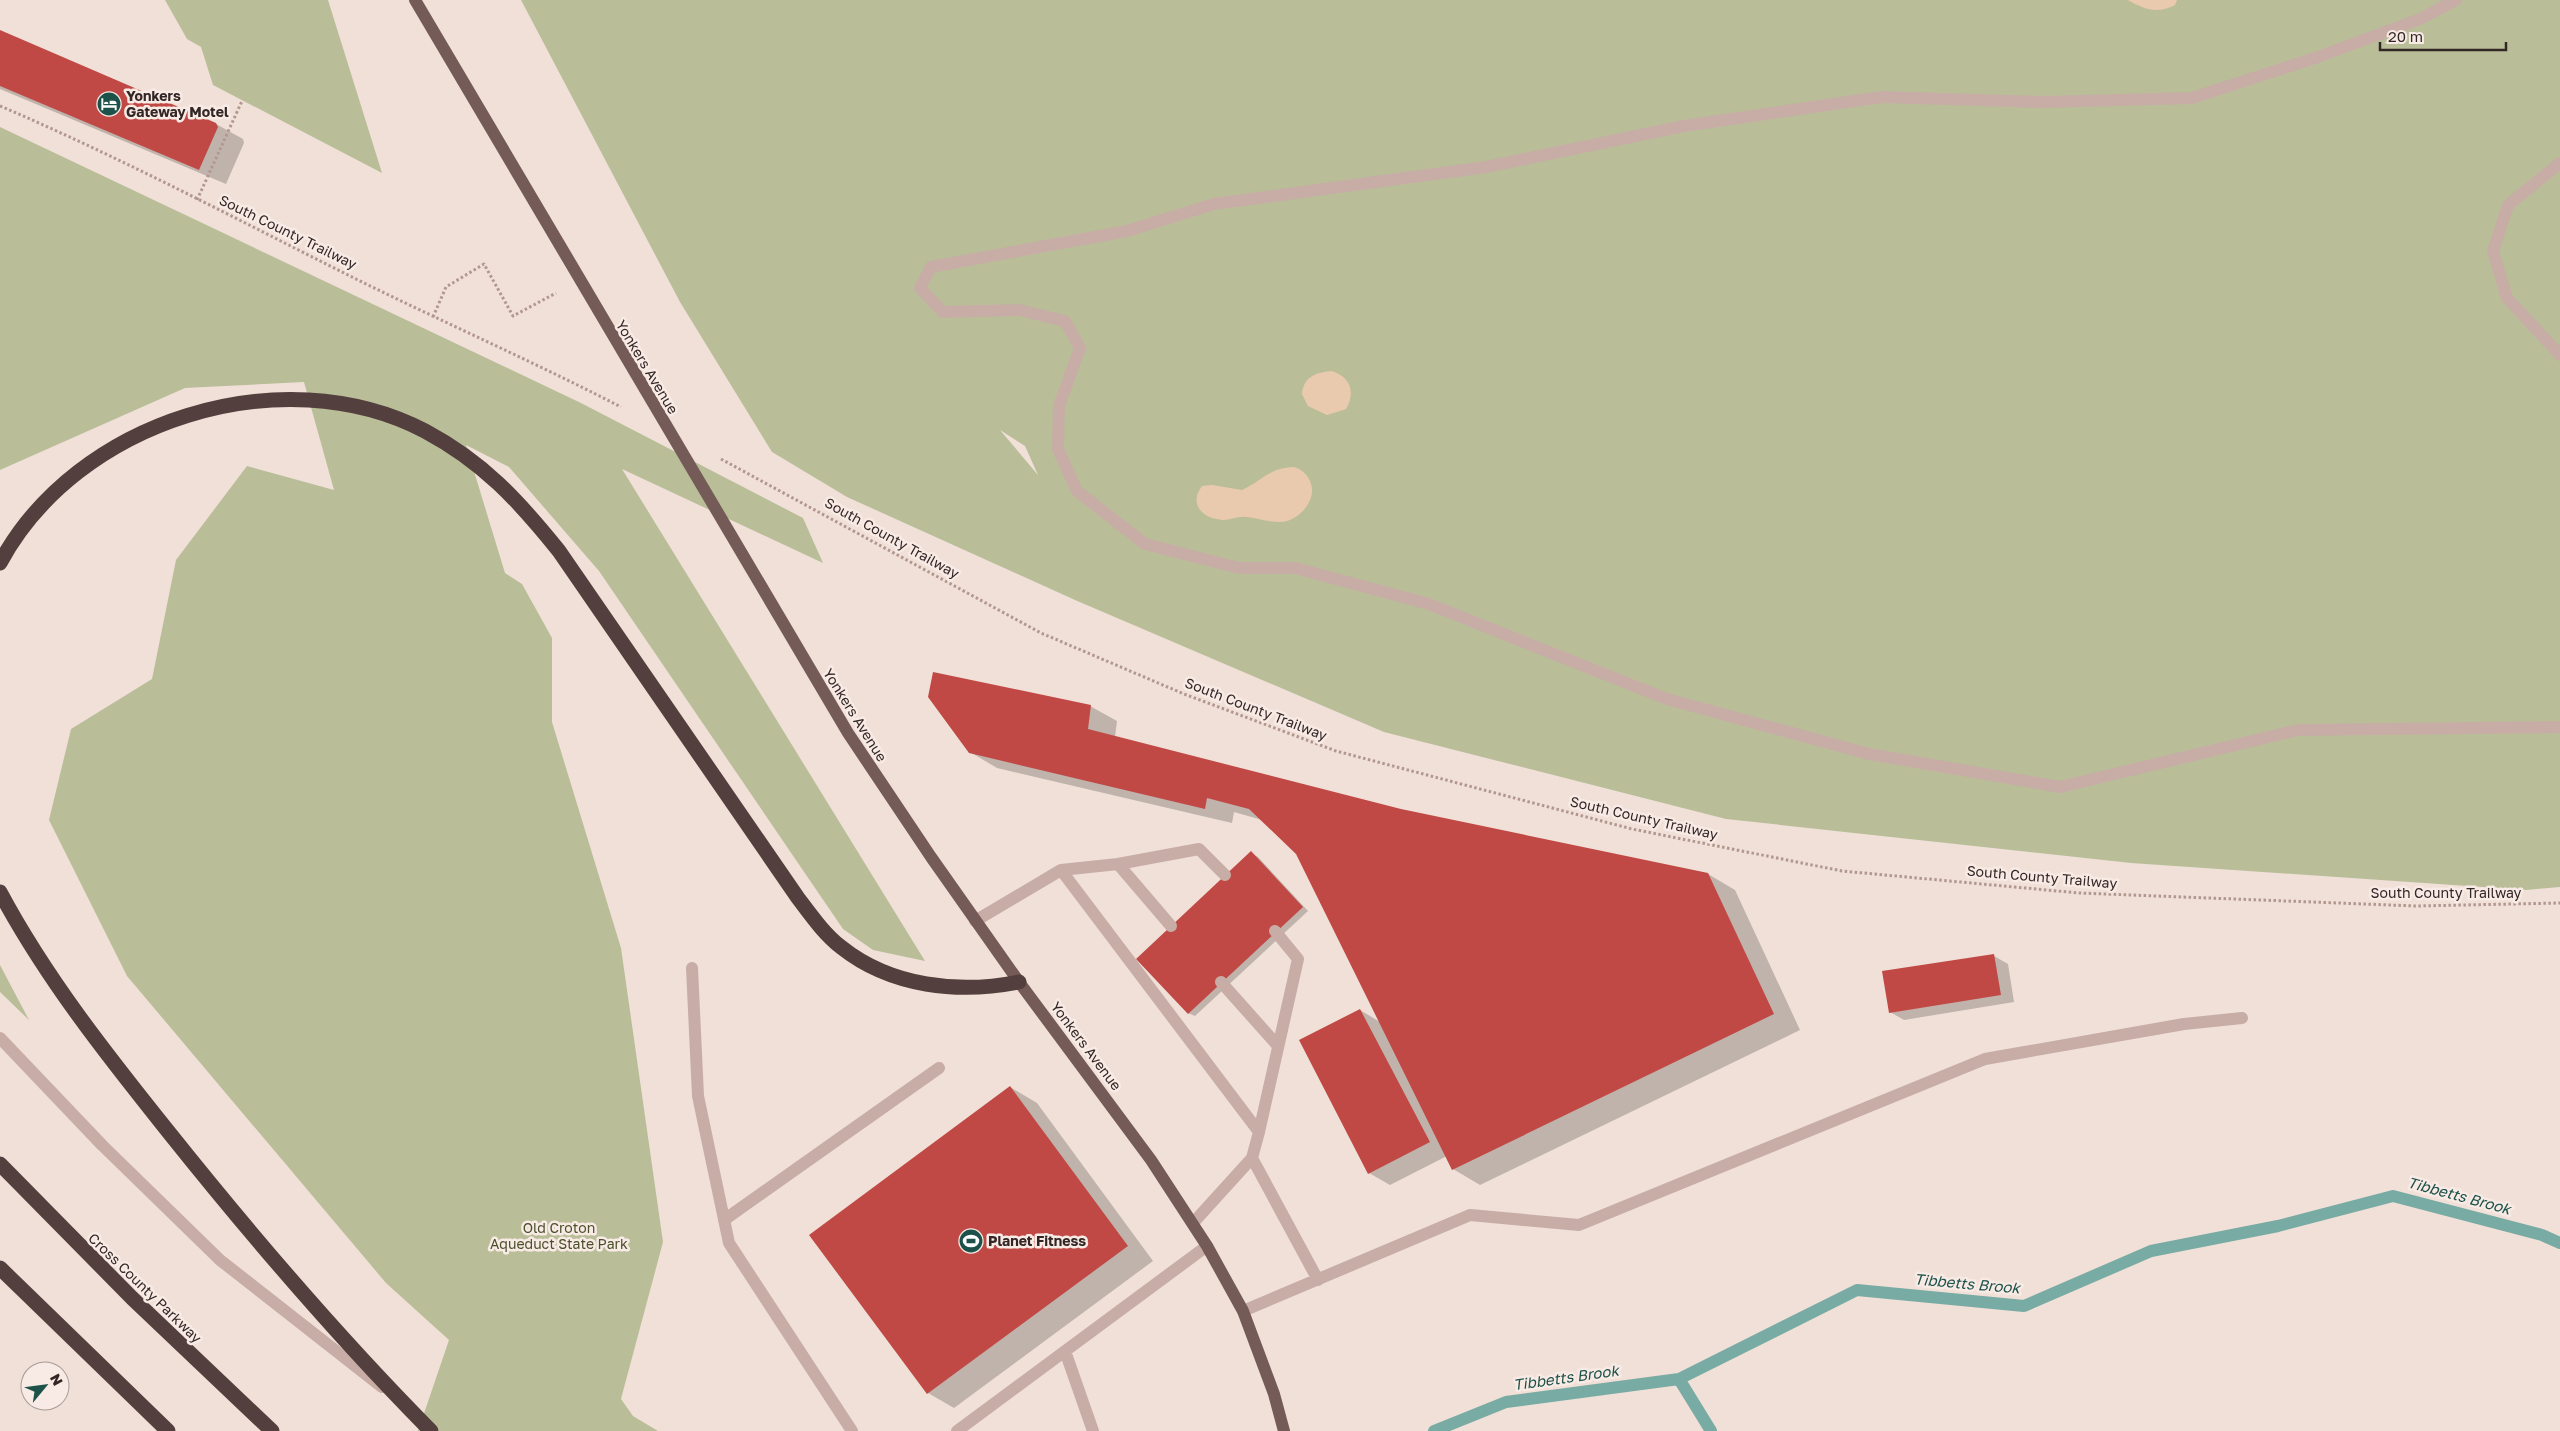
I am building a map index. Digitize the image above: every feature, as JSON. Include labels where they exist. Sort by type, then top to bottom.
[{"type":"highway","points":[[0,563],[9,546],[33,515],[58,488],[111,448],[142,432],[174,419],[248,403],[284,400],[352,407],[388,416],[424,431],[458,450],[496,478],[528,512],[559,551],[798,898],[841,947],[868,964],[899,977],[934,986],[965,989],[1019,982]]},
{"type":"highway","points":[[0,892],[38,958],[146,1104],[288,1277],[431,1431]]},
{"type":"highway","name":"Cross County Parkway","points":[[0,1164],[125,1292],[272,1431]]},
{"type":"highway","points":[[0,1268],[168,1431]]},
{"type":"main road","name":"Yonkers Avenue","points":[[415,0],[578,280],[848,733],[1019,982],[1141,1145],[1207,1246],[1243,1311],[1274,1394],[1284,1431]]},
{"type":"lane","points":[[2456,0],[2420,19],[2315,58],[2192,98],[2045,102],[1881,97],[1684,126],[1486,168],[1214,204],[1127,231],[931,267],[920,288],[943,312],[1019,310],[1065,321],[1080,348],[1058,406],[1058,449],[1077,491],[1145,544],[1239,568],[1295,568],[1429,604],[1667,699],[1869,754],[2060,787],[2298,730],[2560,727]]},
{"type":"lane","points":[[2560,163],[2508,205],[2493,251],[2507,298],[2560,355]]},
{"type":"lane","points":[[975,920],[1061,870],[1118,864],[1199,849],[1225,875]]},
{"type":"lane","points":[[1118,864],[1171,926]]},
{"type":"lane","points":[[1061,870],[1259,1132]]},
{"type":"lane","points":[[1193,1223],[1252,1158],[1298,959],[1275,931]]},
{"type":"lane","points":[[692,968],[698,1096],[729,1243],[852,1431]]},
{"type":"lane","points":[[1221,982],[1278,1046]]},
{"type":"lane","points":[[1243,1311],[1470,1215],[1579,1225],[1985,1059],[2184,1024],[2242,1018]]},
{"type":"lane","points":[[0,1038],[102,1145],[220,1260],[407,1407]]},
{"type":"lane","points":[[724,1220],[939,1068]]},
{"type":"lane","points":[[1252,1158],[1318,1280]]},
{"type":"lane","points":[[957,1431],[1207,1246]]},
{"type":"lane","points":[[1065,1351],[1093,1431]]},
{"type":"path","points":[[197,200],[242,101]]},
{"type":"path","name":"South County Trailway","points":[[0,106],[197,200],[433,317],[566,378]]},
{"type":"path","points":[[433,317],[446,287],[484,264],[513,316],[578,280]]},
{"type":"path","name":"South County Trailway","points":[[786,493],[1041,633],[1184,694],[1336,752],[1632,829],[1842,871],[2079,893],[2416,906],[2560,904]]},
{"type":"green space","points":[[165,0],[328,0],[382,173],[213,85],[201,47],[187,39]]},
{"type":"green space","points":[[521,0],[2560,0],[2560,887],[2526,890],[2131,863],[1726,819],[1384,732],[1075,600],[847,497],[772,452],[680,302]],"holes":[[[1000,430],[1025,446],[1038,475]]]},
{"type":"green space","name":"Old Croton Aqueduct State Park","points":[[0,127],[581,403],[803,518],[823,563],[622,469],[925,961],[873,950],[843,929],[599,571],[509,467],[466,445],[505,573],[522,584],[552,638],[552,722],[621,948],[663,1242],[621,1399],[633,1416],[658,1431],[418,1431],[449,1340],[386,1283],[127,976],[49,820],[71,729],[152,679],[176,560],[247,466],[334,490],[304,382],[185,388],[0,470]]},
{"type":"green space","points":[[0,965],[29,1020],[0,992]]},
{"type":"sand","points":[[2128,0],[2177,0],[2175,5],[2169,8],[2152,10]]},
{"type":"sand","points":[[1331,371],[1338,373],[1347,381],[1351,397],[1346,409],[1327,415],[1308,406],[1302,394],[1305,384],[1311,377]]},
{"type":"sand","points":[[1294,467],[1301,470],[1310,481],[1312,495],[1302,512],[1292,519],[1280,522],[1243,517],[1226,520],[1216,519],[1204,514],[1197,504],[1198,493],[1202,486],[1212,485],[1242,490],[1272,472]]},
{"type":"building","name":"Yonkers Gateway Motel","points":[[0,30],[216,123],[218,127],[199,170],[0,86]]},
{"type":"building","points":[[933,672],[1091,705],[1088,729],[1401,809],[1708,873],[1774,1014],[1452,1170],[1296,854],[1249,809],[1207,798],[1205,809],[969,753],[928,697]]},
{"type":"building","points":[[1251,851],[1303,907],[1188,1014],[1136,959]]},
{"type":"building","points":[[1994,954],[2001,995],[1889,1013],[1882,971]]},
{"type":"building","points":[[1360,1009],[1430,1142],[1368,1174],[1299,1040]]},
{"type":"building","points":[[1010,1086],[1128,1246],[927,1394],[809,1235]]},
{"type":"waterway","name":"Tibbetts Brook","points":[[1434,1431],[1506,1402],[1679,1379],[1857,1290],[2024,1306],[2151,1251],[2278,1226],[2393,1196],[2542,1235],[2560,1243]]},
{"type":"waterway","points":[[1679,1379],[1711,1431]]},
{"type":"place","name":"Yonkers Gateway Motel","points":[[109,104]]},
{"type":"place","name":"Planet Fitness","points":[[971,1241]]}]
